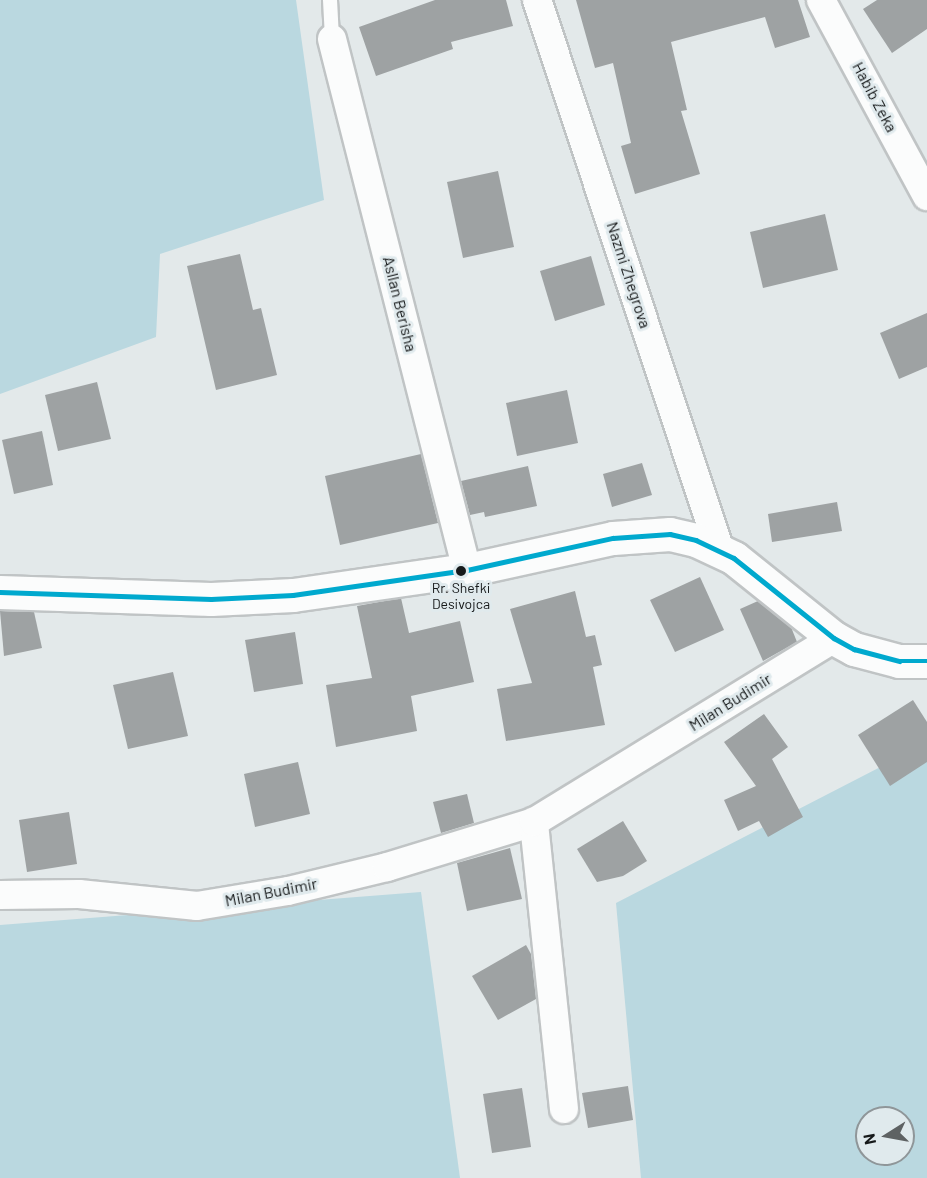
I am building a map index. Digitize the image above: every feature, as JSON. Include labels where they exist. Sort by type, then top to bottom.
[{"type":"street","name":"Nazmi Zhegrova","points":[[537,0],[720,550]]},
{"type":"street","name":"Habib Zeka","points":[[821,0],[927,196]]},
{"type":"street","name":"Asllan Berisha","points":[[332,39],[467,570]]},
{"type":"street","points":[[0,592],[211,599],[281,596],[467,570],[646,534],[670,534],[720,550],[834,638],[876,657],[927,661]]},
{"type":"street","name":"Milan Budimir","points":[[0,895],[79,894],[197,906],[288,891],[387,867],[534,822],[834,638]]},
{"type":"street","points":[[534,822],[564,1109]]},
{"type":"lane","points":[[330,0],[332,39]]},
{"type":"shaded area","points":[[0,0],[296,0],[324,200],[160,254],[156,337],[0,394]]},
{"type":"shaded area","points":[[927,743],[927,1178],[641,1178],[616,903]]},
{"type":"shaded area","points":[[421,892],[460,1178],[0,1178],[0,925]]},
{"type":"building","points":[[435,0],[506,0],[513,26],[451,42],[453,49],[376,76],[359,27]]},
{"type":"building","points":[[576,0],[798,0],[810,37],[775,48],[765,17],[671,42],[687,110],[681,111],[700,174],[635,194],[621,146],[631,143],[613,63],[595,68]]},
{"type":"building","points":[[877,0],[927,0],[927,29],[892,53],[863,9]]},
{"type":"building","points":[[498,171],[514,247],[463,258],[447,182]]},
{"type":"building","points":[[825,214],[838,270],[763,288],[750,232]]},
{"type":"building","points":[[240,254],[253,310],[261,308],[277,375],[216,390],[187,266]]},
{"type":"building","points":[[591,256],[605,305],[555,321],[540,271]]},
{"type":"building","points":[[927,313],[927,367],[899,379],[880,333]]},
{"type":"building","points":[[97,382],[111,439],[58,451],[45,395]]},
{"type":"building","points":[[567,390],[578,443],[517,456],[506,403]]},
{"type":"building","points":[[42,431],[53,485],[14,494],[2,440]]},
{"type":"building","points":[[421,454],[438,523],[340,545],[325,476]]},
{"type":"building","points":[[642,463],[652,495],[612,507],[603,474]]},
{"type":"building","points":[[528,466],[537,506],[485,517],[484,512],[470,515],[461,481]]},
{"type":"building","points":[[837,502],[842,531],[772,542],[768,514]]},
{"type":"building","points":[[700,577],[724,630],[675,652],[650,600]]},
{"type":"building","points":[[575,591],[586,637],[595,635],[602,665],[593,667],[605,725],[506,741],[497,689],[532,683],[510,609]]},
{"type":"building","points":[[401,598],[409,633],[460,621],[474,682],[411,696],[417,731],[336,747],[326,685],[372,678],[357,606]]},
{"type":"building","points":[[758,601],[791,627],[797,642],[763,661],[740,609]]},
{"type":"building","points":[[0,611],[34,612],[42,648],[4,656]]},
{"type":"building","points":[[295,632],[303,684],[254,692],[245,640]]},
{"type":"building","points":[[173,672],[188,736],[128,749],[113,685]]},
{"type":"building","points":[[913,700],[927,722],[927,762],[890,786],[858,735]]},
{"type":"building","points":[[764,714],[788,747],[772,759],[803,817],[768,837],[759,821],[738,831],[724,800],[756,786],[724,742]]},
{"type":"building","points":[[298,762],[310,814],[255,827],[244,774]]},
{"type":"building","points":[[467,794],[474,823],[441,833],[433,802]]},
{"type":"building","points":[[69,812],[77,864],[27,872],[19,820]]},
{"type":"building","points":[[623,821],[647,861],[623,876],[597,882],[577,849]]},
{"type":"building","points":[[510,848],[522,899],[467,911],[457,863]]},
{"type":"building","points":[[526,945],[531,954],[536,999],[498,1020],[472,976]]},
{"type":"building","points":[[628,1086],[633,1120],[588,1128],[582,1093]]},
{"type":"building","points":[[522,1088],[531,1147],[492,1153],[483,1094]]},
{"type":"transit line","points":[[0,592],[211,599],[293,595],[467,570],[613,538],[670,534],[696,540],[734,558],[834,638],[854,649],[899,661],[927,661]]},
{"type":"place","name":"Rr. Shefki Desivojca","points":[[461,571]]}]
